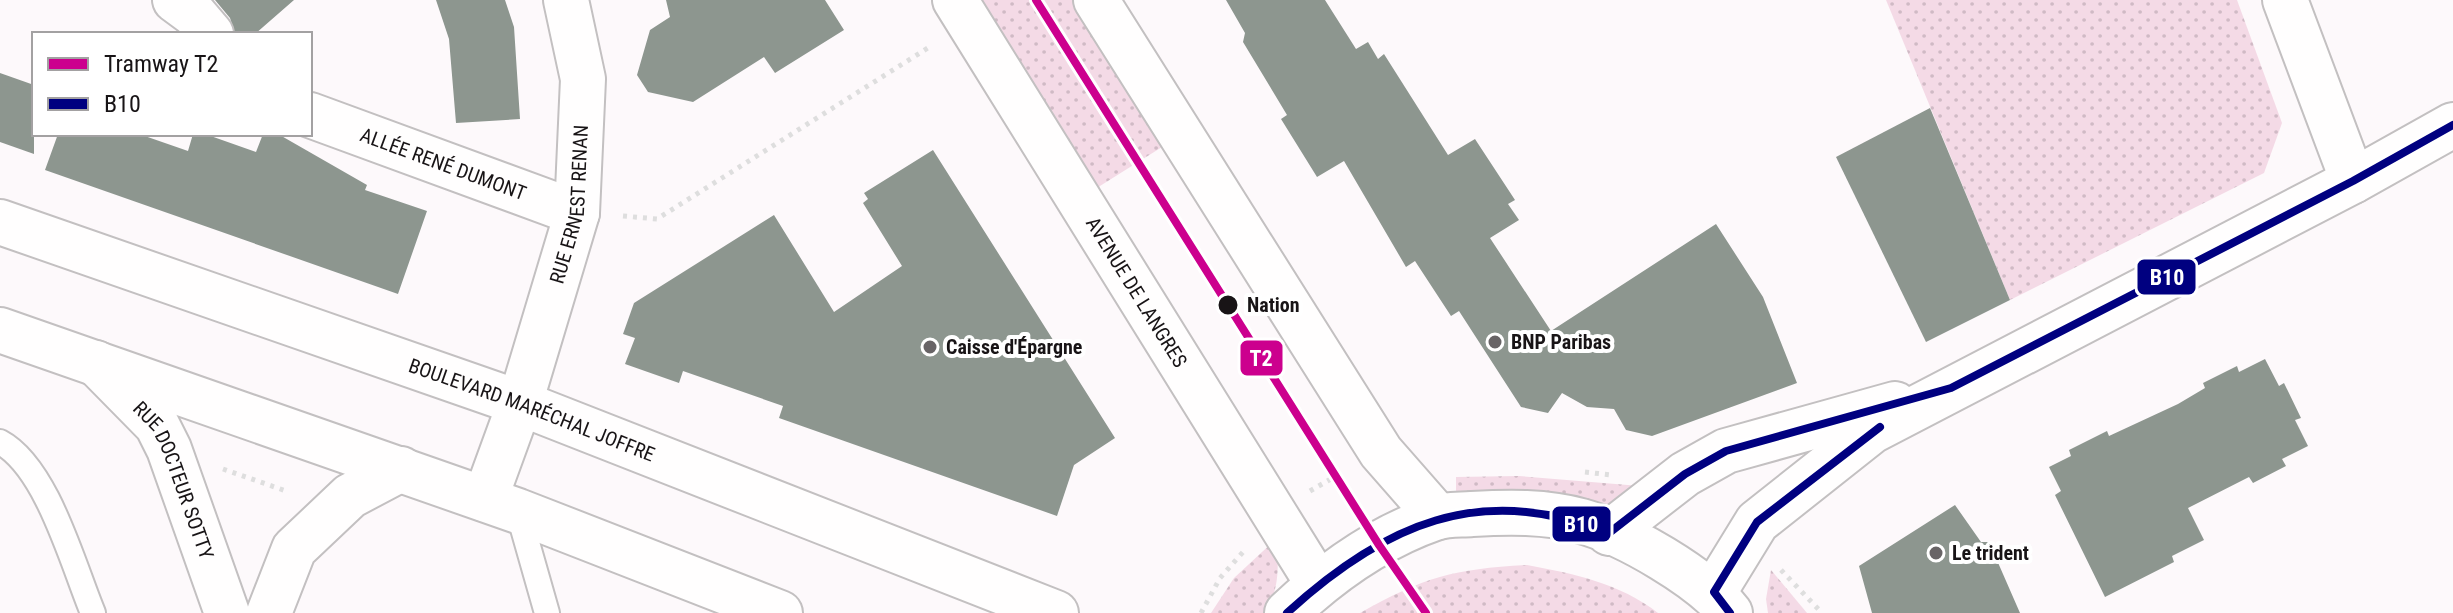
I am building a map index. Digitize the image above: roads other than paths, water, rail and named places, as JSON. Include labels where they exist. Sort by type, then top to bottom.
[{"type":"main road","points":[[175,0],[194,14],[209,32]]},
{"type":"main road","name":"RUE ERNEST RENAN","points":[[502,505],[520,403],[577,213],[583,79],[566,0]]},
{"type":"main road","points":[[1096,0],[1381,452],[1438,517]]},
{"type":"main road","points":[[2285,0],[2353,181]]},
{"type":"main road","name":"AVENUE DE LANGRES","points":[[962,10],[1302,598]]},
{"type":"main road","name":"ALLÉE RENÉ DUMONT","points":[[312,116],[577,213]]},
{"type":"main road","points":[[1302,598],[1379,545],[1438,517],[1513,511],[1582,521],[1654,554],[1722,603],[1757,522],[1872,431],[2353,181],[2453,125]]},
{"type":"main road","name":"BOULEVARD MARÉCHAL JOFFRE","points":[[0,222],[520,403],[1056,613]]},
{"type":"main road","points":[[0,330],[502,505],[780,613]]},
{"type":"main road","name":"RUE DOCTEUR SOTTY","points":[[96,363],[157,425],[169,449],[227,613]]},
{"type":"main road","points":[[1609,533],[1685,474],[1726,451],[1951,388]]},
{"type":"main road","points":[[269,613],[294,549],[334,509],[401,469]]},
{"type":"lane","points":[[0,442],[14,449],[34,474],[93,613]]},
{"type":"lane","points":[[502,505],[547,613]]},
{"type":"tram line","name":"T2","points":[[1036,0],[1379,545],[1426,613]]},
{"type":"place","name":"Nation","points":[[1228,305]]},
{"type":"place","name":"BNP Paribas","points":[[1495,342]]},
{"type":"place","name":"Caisse d'Épargne","points":[[930,347]]},
{"type":"place","name":"Le trident","points":[[1936,553]]}]
